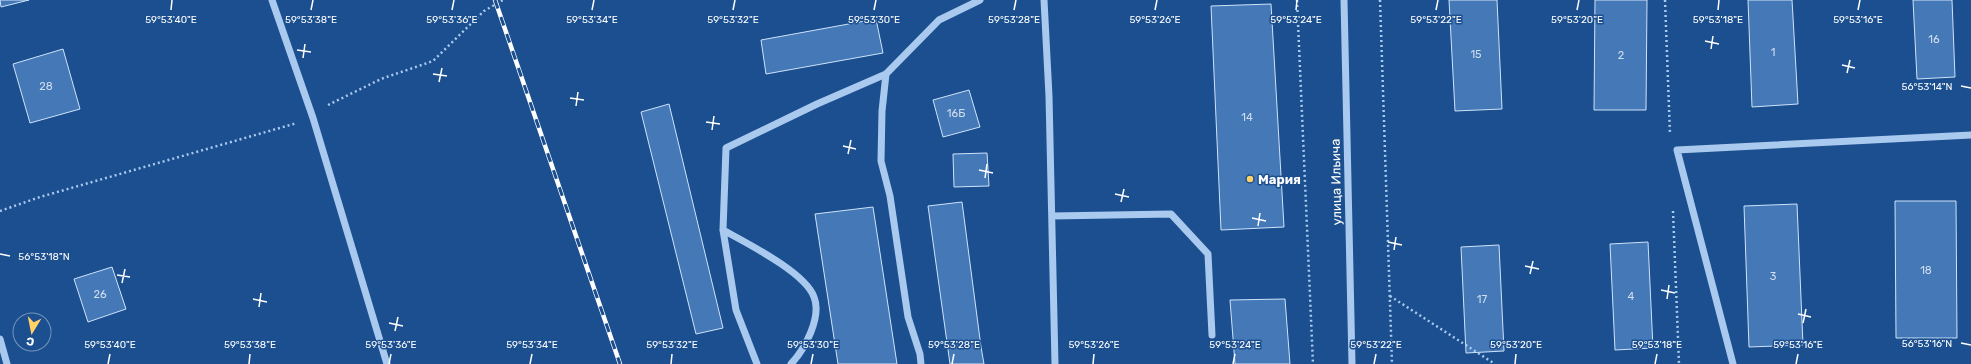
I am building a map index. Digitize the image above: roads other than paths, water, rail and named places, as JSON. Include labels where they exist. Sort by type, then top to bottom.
[{"type":"street","points":[[272,0],[313,118],[387,364]]},
{"type":"street","points":[[757,364],[736,310],[724,230],[726,148],[817,104],[886,74],[938,20],[980,0]]},
{"type":"street","points":[[1044,0],[1050,96],[1055,364]]},
{"type":"street","name":"улица Ильича","points":[[1344,0],[1352,364]]},
{"type":"street","points":[[886,74],[882,111],[881,161],[890,196],[908,317],[920,354],[921,364]]},
{"type":"street","points":[[1733,364],[1677,150],[1971,135]]},
{"type":"street","points":[[1052,216],[1171,214],[1208,254],[1212,335]]},
{"type":"street","points":[[724,230],[767,255],[796,275],[814,297],[815,323],[800,355],[791,364]]},
{"type":"street","points":[[0,339],[7,364]]},
{"type":"railway","points":[[495,0],[620,364]]},
{"type":"place","name":"Мария","points":[[1250,179]]}]
